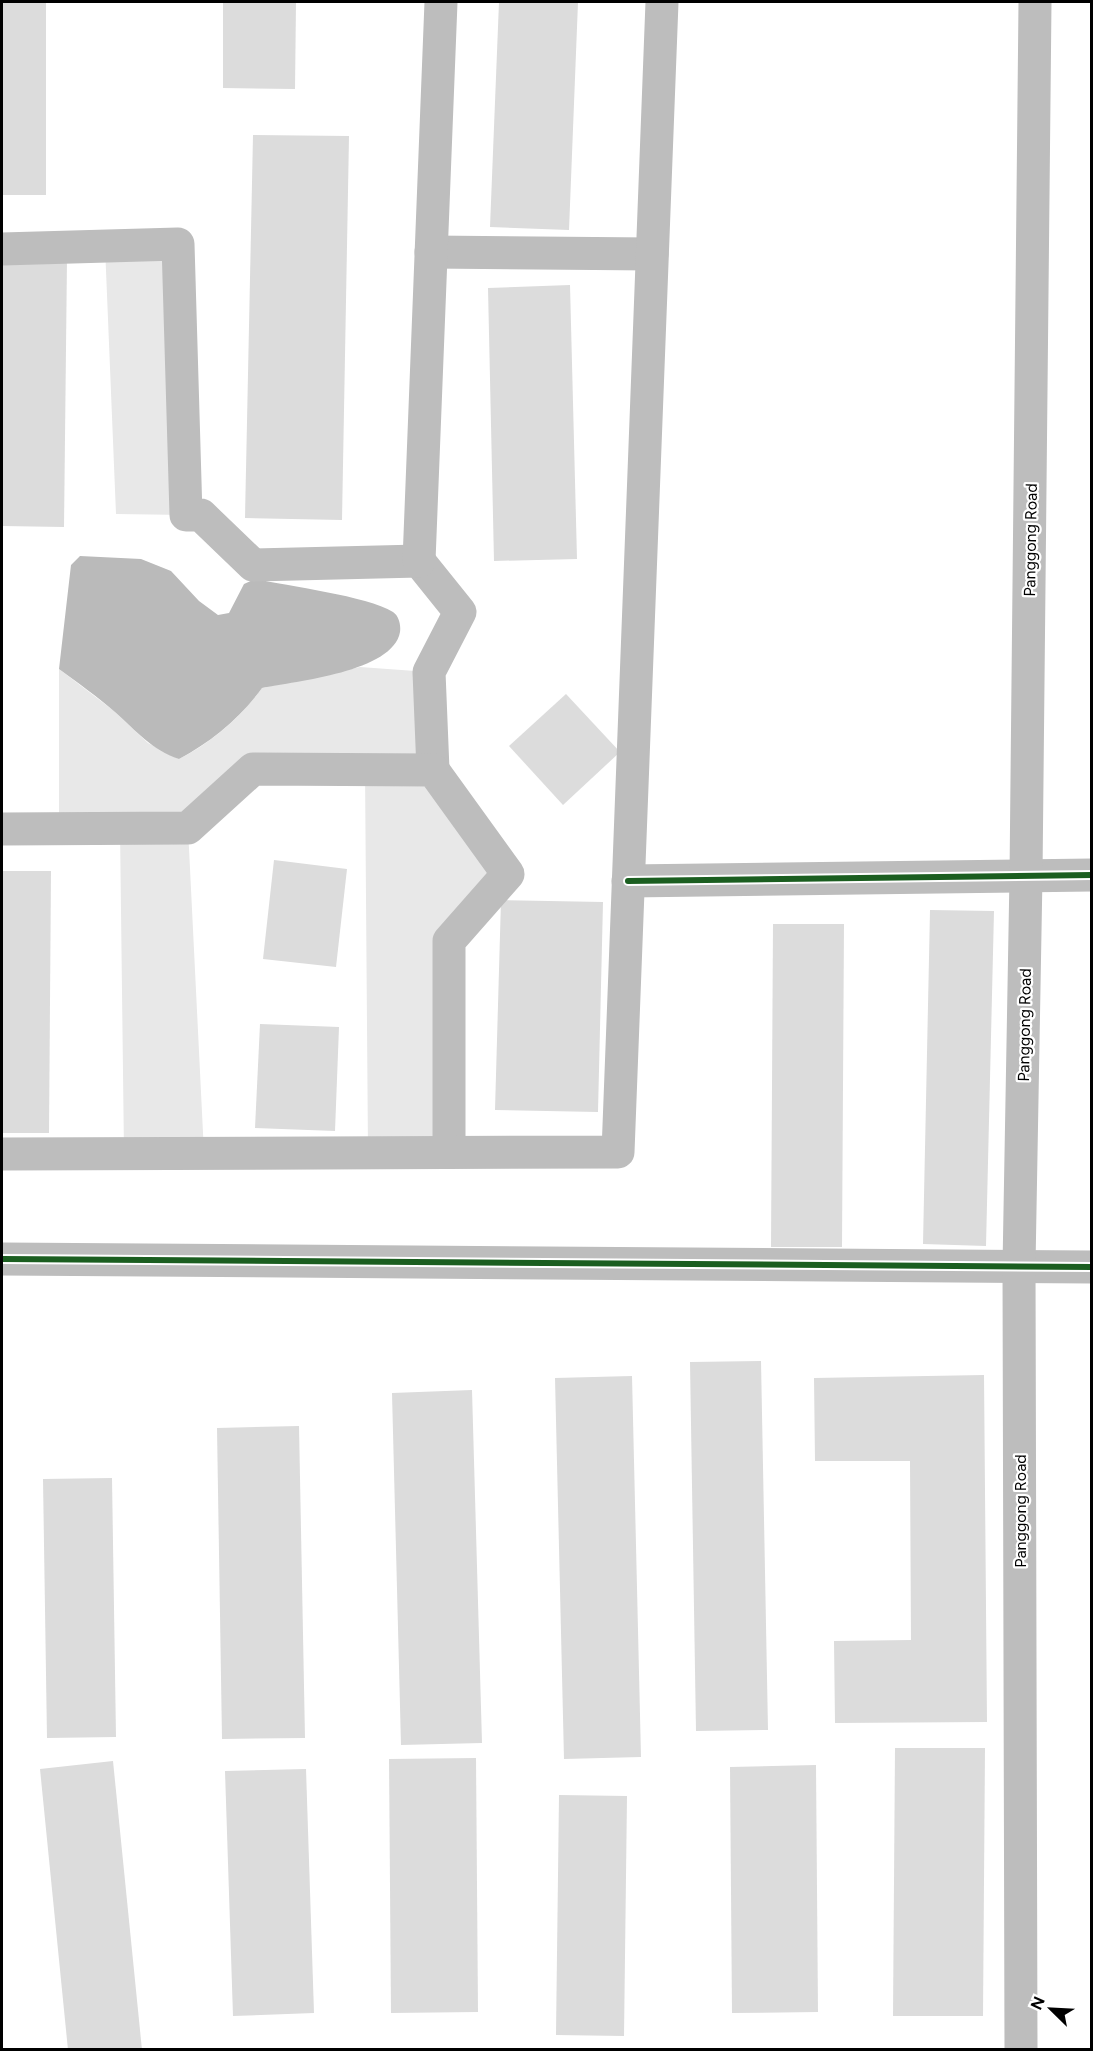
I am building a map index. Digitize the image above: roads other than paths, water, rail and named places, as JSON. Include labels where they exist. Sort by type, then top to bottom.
[{"type":"main road","points":[[441,2],[419,561],[460,612],[429,672],[433,770],[508,874],[449,941],[449,1152]]},
{"type":"main road","points":[[2,1154],[618,1152],[662,2]]},
{"type":"main road","name":"Panggong Road","points":[[1021,2049],[1019,1266],[1026,876],[1035,2]]},
{"type":"main road","points":[[2,249],[178,244],[186,515],[201,515],[253,565],[419,561]]},
{"type":"main road","points":[[431,252],[652,254]]},
{"type":"main road","points":[[2,829],[188,828],[253,769],[433,770]]},
{"type":"main road","points":[[628,881],[1092,875]]},
{"type":"main road","points":[[2,1259],[1092,1267]]}]
